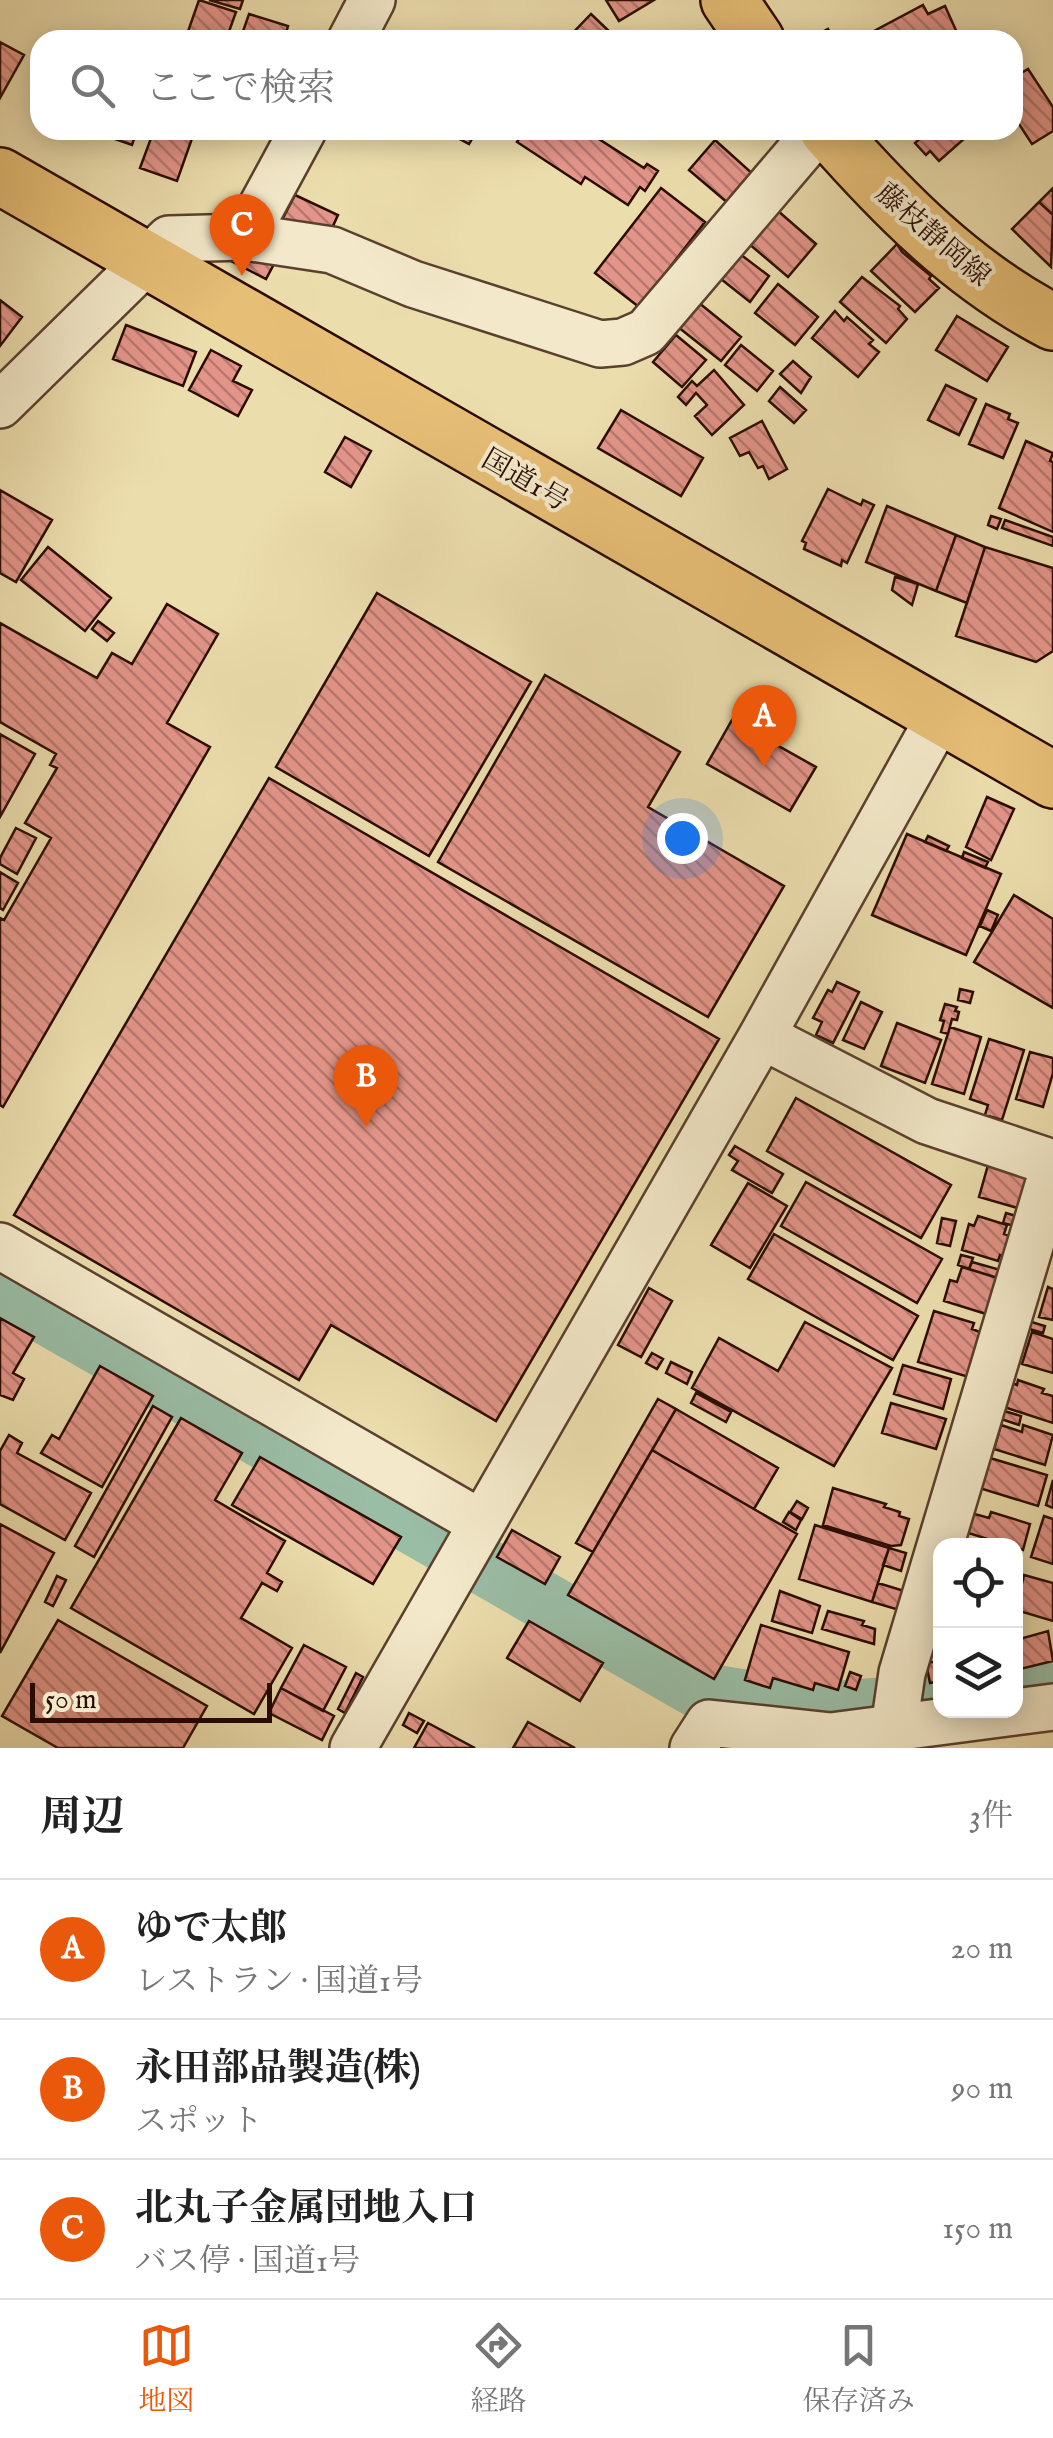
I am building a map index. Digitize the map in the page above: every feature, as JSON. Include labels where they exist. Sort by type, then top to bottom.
[{"type":"main road","points":[[728,0],[749,30]]},
{"type":"main road","name":"藤枝静岡線","points":[[837,140],[880,189],[968,268],[1017,304],[1053,322]]},
{"type":"main road","name":"国道1号","points":[[0,176],[1053,780]]},
{"type":"street","points":[[356,30],[372,0]]},
{"type":"street","points":[[245,237],[298,140]]},
{"type":"street","points":[[0,405],[169,238],[245,237],[332,250],[413,284],[600,344],[624,342],[646,332],[809,140]]},
{"type":"street","points":[[353,1748],[762,1036],[940,716]]},
{"type":"street","points":[[762,1036],[927,1122],[1053,1166],[902,1673],[895,1722]]},
{"type":"street","points":[[0,1246],[468,1547]]},
{"type":"street","points":[[693,1748],[709,1723],[830,1736],[895,1722],[1043,1722]]},
{"type":"building","points":[[199,0],[236,12],[230,30],[188,30]]},
{"type":"building","points":[[209,0],[243,0],[240,9]]},
{"type":"building","points":[[606,0],[654,0],[619,21]]},
{"type":"building","points":[[923,5],[928,14],[945,6],[956,30],[876,30]]},
{"type":"building","points":[[249,14],[288,26],[287,30],[243,30]]},
{"type":"building","points":[[591,14],[608,30],[576,30]]},
{"type":"building","points":[[0,42],[24,55],[0,98]]},
{"type":"building","points":[[1028,69],[1053,107],[1053,131],[1032,144],[1023,130],[1023,72]]},
{"type":"building","points":[[150,140],[191,140],[177,181],[140,168]]},
{"type":"building","points":[[601,140],[644,168],[647,164],[658,171],[645,191],[640,187],[628,205],[585,177],[581,184],[517,142]]},
{"type":"building","points":[[715,140],[754,175],[729,204],[689,170]]},
{"type":"building","points":[[918,140],[963,140],[939,161],[915,143]]},
{"type":"building","points":[[661,188],[705,222],[639,307],[595,273]]},
{"type":"building","points":[[1053,188],[1053,215],[1039,202]]},
{"type":"building","points":[[295,195],[338,215],[326,241],[282,220]]},
{"type":"building","points":[[1039,202],[1053,215],[1051,267],[1012,229]]},
{"type":"building","points":[[770,204],[816,244],[788,277],[741,237]]},
{"type":"building","points":[[897,244],[939,288],[915,312],[871,271]]},
{"type":"building","points":[[740,254],[769,276],[750,302],[721,279]]},
{"type":"building","points":[[225,258],[275,262],[266,279]]},
{"type":"building","points":[[862,277],[900,306],[898,309],[907,319],[886,343],[840,302]]},
{"type":"building","points":[[778,284],[818,317],[795,345],[755,313]]},
{"type":"building","points":[[693,298],[741,337],[721,361],[673,323]]},
{"type":"building","points":[[0,300],[22,317],[0,346]]},
{"type":"building","points":[[835,311],[873,340],[869,344],[879,352],[858,377],[812,338]]},
{"type":"building","points":[[957,316],[1008,347],[987,381],[936,350]]},
{"type":"building","points":[[126,325],[196,352],[183,386],[113,359]]},
{"type":"building","points":[[676,335],[706,360],[682,387],[653,362]]},
{"type":"building","points":[[741,345],[773,371],[757,391],[725,365]]},
{"type":"building","points":[[211,350],[241,366],[233,381],[252,390],[238,416],[189,390]]},
{"type":"building","points":[[793,361],[811,377],[801,393],[780,374]]},
{"type":"building","points":[[714,370],[744,405],[712,435],[695,416],[707,405],[696,393],[686,405],[678,397],[692,381],[697,386]]},
{"type":"building","points":[[946,385],[976,399],[959,435],[928,420]]},
{"type":"building","points":[[780,387],[806,410],[794,423],[769,401]]},
{"type":"building","points":[[986,404],[1010,414],[1008,419],[1018,423],[1003,458],[969,444]]},
{"type":"building","points":[[621,410],[703,458],[681,496],[598,448]]},
{"type":"building","points":[[762,421],[787,469],[769,479],[749,452],[740,456],[730,438]]},
{"type":"building","points":[[345,437],[371,451],[351,487],[325,472]]},
{"type":"building","points":[[1026,441],[1053,453],[1053,532],[999,508]]},
{"type":"building","points":[[828,489],[861,505],[863,500],[874,505],[847,563],[842,560],[841,566],[804,549],[806,543],[802,541]]},
{"type":"building","points":[[0,490],[52,520],[16,582],[0,573]]},
{"type":"building","points":[[887,506],[956,535],[936,591],[866,562]]},
{"type":"building","points":[[991,516],[1001,519],[997,529],[988,525]]},
{"type":"building","points":[[1005,520],[1053,537],[1053,546],[1002,528]]},
{"type":"building","points":[[956,535],[985,547],[967,603],[936,591]]},
{"type":"building","points":[[48,547],[111,598],[85,631],[21,580]]},
{"type":"building","points":[[985,547],[1053,568],[1053,651],[1036,662],[956,636]]},
{"type":"building","points":[[895,577],[918,584],[912,605],[892,590]]},
{"type":"building","points":[[377,593],[531,682],[429,856],[276,767]]},
{"type":"building","points":[[167,604],[218,634],[167,723],[210,747],[3,1107],[0,918],[4,920],[51,838],[25,823],[57,768],[50,765],[56,754],[0,722],[0,623],[97,678],[112,653],[132,664]]},
{"type":"building","points":[[98,621],[114,633],[107,641],[92,629]]},
{"type":"building","points":[[545,675],[680,752],[648,807],[784,886],[708,1017],[438,862]]},
{"type":"building","points":[[732,720],[816,767],[790,811],[707,764]]},
{"type":"building","points":[[0,734],[35,754],[0,817]]},
{"type":"building","points":[[269,778],[719,1039],[496,1421],[331,1325],[299,1380],[14,1215]]},
{"type":"building","points":[[987,797],[1014,809],[991,860],[966,847]]},
{"type":"building","points":[[16,828],[36,838],[17,874],[0,864]]},
{"type":"building","points":[[907,834],[1001,874],[966,955],[872,915]]},
{"type":"building","points":[[928,836],[949,846],[946,851],[925,842]]},
{"type":"building","points":[[964,852],[988,862],[985,868],[962,858]]},
{"type":"building","points":[[0,872],[18,883],[3,910],[0,908]]},
{"type":"building","points":[[1014,895],[1053,919],[1053,1008],[974,962]]},
{"type":"building","points":[[987,910],[998,915],[991,931],[980,926]]},
{"type":"building","points":[[837,982],[859,992],[833,1043],[816,1035],[822,1022],[813,1018],[828,990],[832,992]]},
{"type":"building","points":[[960,989],[973,992],[970,1003],[958,1000]]},
{"type":"building","points":[[861,1002],[882,1012],[864,1049],[843,1040]]},
{"type":"building","points":[[945,1004],[957,1007],[955,1011],[959,1012],[957,1020],[952,1019],[948,1034],[941,1032]]},
{"type":"building","points":[[897,1023],[941,1040],[925,1083],[881,1066]]},
{"type":"building","points":[[950,1027],[981,1037],[964,1094],[932,1084]]},
{"type":"building","points":[[989,1039],[1024,1050],[1002,1120],[985,1115],[988,1105],[970,1099]]},
{"type":"building","points":[[1030,1052],[1053,1058],[1043,1107],[1016,1099]]},
{"type":"building","points":[[796,1098],[951,1185],[921,1238],[767,1151]]},
{"type":"building","points":[[735,1146],[783,1174],[772,1193],[732,1170],[738,1161],[729,1155]]},
{"type":"building","points":[[988,1165],[1037,1178],[1028,1211],[979,1197]]},
{"type":"building","points":[[806,1182],[942,1259],[917,1303],[781,1226]]},
{"type":"building","points":[[748,1183],[787,1206],[750,1268],[711,1245]]},
{"type":"building","points":[[1006,1213],[1026,1219],[1023,1228],[1003,1223]]},
{"type":"building","points":[[978,1216],[1007,1225],[1004,1234],[1010,1236],[1004,1257],[1000,1255],[998,1261],[962,1250],[969,1224],[974,1226]]},
{"type":"building","points":[[942,1218],[956,1221],[950,1246],[937,1243]]},
{"type":"building","points":[[774,1234],[918,1316],[893,1360],[748,1279]]},
{"type":"building","points":[[961,1255],[973,1258],[969,1269],[958,1265]]},
{"type":"building","points":[[972,1262],[1004,1271],[1001,1279],[969,1269]]},
{"type":"building","points":[[962,1267],[1001,1279],[996,1317],[944,1301],[950,1280],[957,1282]]},
{"type":"building","points":[[1048,1287],[1053,1289],[1053,1320],[1039,1317]]},
{"type":"building","points":[[649,1288],[672,1301],[641,1357],[618,1345]]},
{"type":"building","points":[[934,1311],[974,1323],[972,1329],[985,1334],[972,1378],[918,1362]]},
{"type":"building","points":[[0,1318],[34,1337],[13,1373],[24,1379],[13,1400],[0,1395]]},
{"type":"building","points":[[1028,1321],[1045,1326],[1043,1333],[1026,1328]]},
{"type":"building","points":[[805,1322],[892,1368],[834,1466],[692,1388],[719,1338],[778,1371]]},
{"type":"building","points":[[1032,1332],[1053,1339],[1053,1373],[1022,1364]]},
{"type":"building","points":[[652,1353],[663,1359],[657,1369],[646,1363]]},
{"type":"building","points":[[671,1362],[692,1372],[687,1384],[666,1373]]},
{"type":"building","points":[[903,1365],[951,1379],[943,1409],[894,1394]]},
{"type":"building","points":[[100,1366],[153,1396],[102,1487],[41,1453],[52,1435],[59,1439]]},
{"type":"building","points":[[1018,1380],[1053,1396],[1053,1423],[1004,1407],[1012,1383],[1017,1385]]},
{"type":"building","points":[[696,1393],[731,1412],[726,1422],[691,1403]]},
{"type":"building","points":[[658,1399],[676,1409],[593,1552],[576,1543]]},
{"type":"building","points":[[891,1403],[946,1419],[936,1449],[882,1433]]},
{"type":"building","points":[[153,1406],[172,1417],[94,1557],[75,1546]]},
{"type":"building","points":[[676,1409],[778,1468],[754,1509],[652,1450]]},
{"type":"building","points":[[1001,1410],[1021,1416],[1019,1425],[998,1418]]},
{"type":"building","points":[[181,1418],[242,1453],[215,1500],[285,1541],[267,1573],[282,1582],[277,1591],[262,1583],[241,1618],[292,1648],[254,1714],[71,1608]]},
{"type":"building","points":[[1001,1425],[1022,1432],[1023,1425],[1053,1435],[1045,1465],[994,1449]]},
{"type":"building","points":[[9,1435],[22,1443],[17,1453],[91,1493],[65,1540],[0,1504],[0,1451]]},
{"type":"building","points":[[652,1450],[797,1534],[714,1679],[568,1595]]},
{"type":"building","points":[[260,1457],[401,1537],[373,1584],[232,1505]]},
{"type":"building","points":[[990,1458],[1047,1475],[1038,1506],[976,1487],[983,1465],[988,1466]]},
{"type":"building","points":[[1053,1480],[1053,1508],[1046,1505]]},
{"type":"building","points":[[833,1488],[886,1504],[884,1507],[909,1519],[901,1545],[891,1546],[823,1525]]},
{"type":"building","points":[[797,1501],[808,1508],[802,1519],[790,1512]]},
{"type":"building","points":[[789,1512],[801,1520],[796,1530],[783,1522]]},
{"type":"building","points":[[991,1512],[1030,1524],[1023,1550],[1023,1538],[984,1538],[965,1532],[971,1513],[989,1518]]},
{"type":"building","points":[[1044,1516],[1053,1519],[1053,1564],[1031,1557]]},
{"type":"building","points":[[0,1524],[54,1553],[0,1653]]},
{"type":"building","points":[[815,1525],[889,1548],[872,1602],[799,1579]]},
{"type":"building","points":[[512,1530],[560,1557],[545,1584],[497,1557]]},
{"type":"building","points":[[889,1548],[906,1553],[901,1571],[883,1565]]},
{"type":"building","points":[[1024,1575],[1053,1583],[1053,1621],[1023,1612]]},
{"type":"building","points":[[57,1576],[66,1580],[53,1606],[45,1602]]},
{"type":"building","points":[[878,1583],[911,1593],[906,1612],[872,1602]]},
{"type":"building","points":[[780,1591],[820,1606],[812,1633],[772,1621]]},
{"type":"building","points":[[828,1611],[864,1621],[862,1625],[875,1629],[874,1644],[822,1629]]},
{"type":"building","points":[[58,1620],[207,1706],[183,1748],[58,1748],[2,1716]]},
{"type":"building","points":[[529,1621],[603,1663],[580,1701],[507,1658]]},
{"type":"building","points":[[761,1625],[849,1652],[838,1690],[815,1683],[813,1690],[773,1678],[770,1688],[745,1680]]},
{"type":"building","points":[[1048,1631],[1053,1661],[1023,1668],[1023,1638]]},
{"type":"building","points":[[304,1645],[346,1667],[323,1711],[281,1688]]},
{"type":"building","points":[[933,1662],[933,1682],[930,1683],[926,1663]]},
{"type":"building","points":[[850,1672],[861,1676],[856,1690],[845,1686]]},
{"type":"building","points":[[356,1673],[363,1677],[345,1713],[338,1709]]},
{"type":"building","points":[[281,1688],[334,1716],[322,1740],[269,1713]]},
{"type":"building","points":[[409,1713],[424,1721],[417,1733],[403,1725]]},
{"type":"building","points":[[528,1722],[575,1748],[513,1748]]},
{"type":"building","points":[[428,1723],[475,1748],[414,1748]]},
{"type":"waterway","points":[[0,1289],[703,1692],[822,1711],[933,1703]]},
{"type":"waterway","points":[[1023,1690],[1053,1679]]},
{"type":"place","name":"北丸子金属団地入口","points":[[242,276]]},
{"type":"place","name":"ゆで太郎","points":[[764,767]]},
{"type":"place","name":"永田部品製造(株)","points":[[366,1127]]}]
